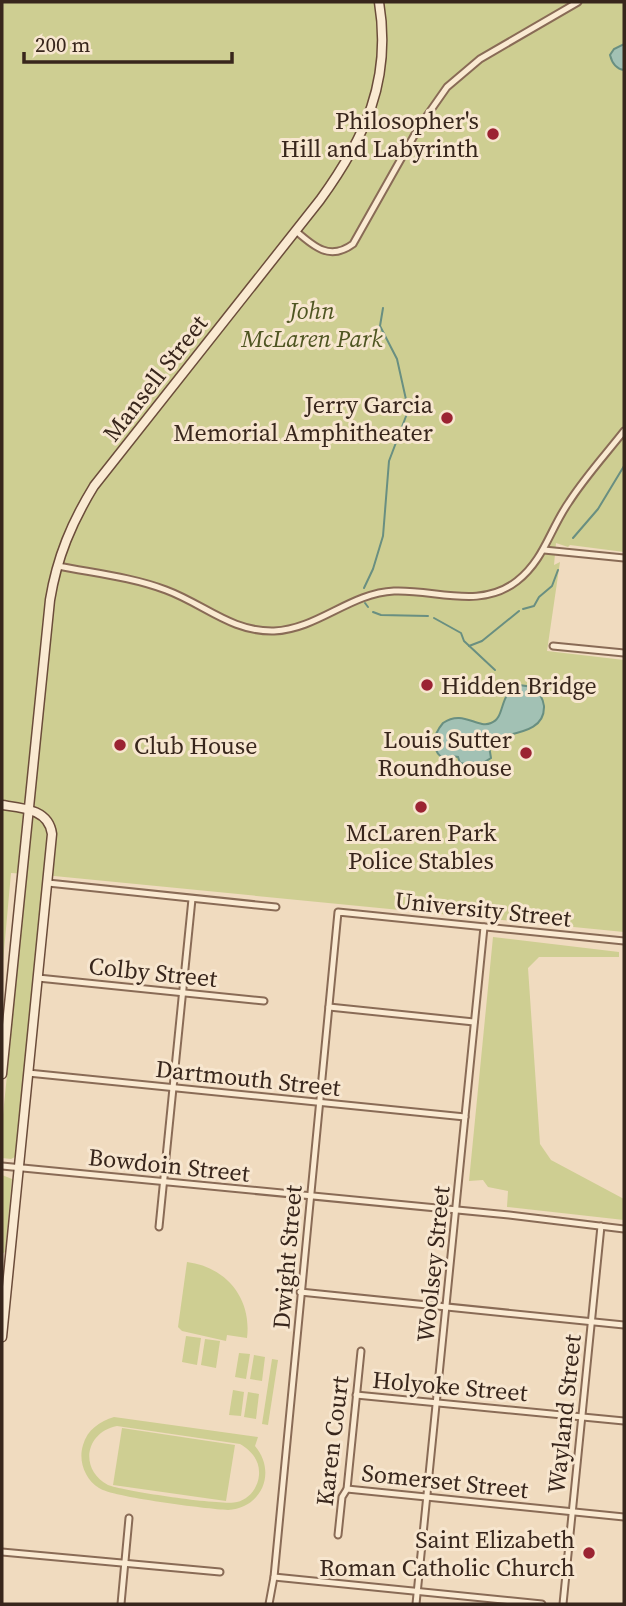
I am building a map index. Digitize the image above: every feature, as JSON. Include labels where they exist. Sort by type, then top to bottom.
[{"type":"street","name":"Mansell Street","points":[[2,1072],[50,600],[57,566],[77,515],[94,486],[337,178],[368,119],[377,91],[383,42],[379,2]]},
{"type":"street","points":[[296,231],[318,249],[328,253],[339,252],[353,244],[419,127],[447,87],[480,58],[578,2]]},
{"type":"street","points":[[57,566],[156,586],[229,623],[252,630],[276,631],[312,622],[362,598],[386,592],[462,597],[496,593],[526,573],[544,550],[568,502],[624,431]]},
{"type":"street","points":[[544,550],[624,558]]},
{"type":"street","points":[[553,646],[624,653]]},
{"type":"street","points":[[2,805],[30,809],[47,819],[52,829],[19,1168],[6,1263],[2,1337]]},
{"type":"street","points":[[48,883],[276,907]]},
{"type":"street","points":[[159,1227],[192,899]]},
{"type":"street","name":"University Street","points":[[338,912],[624,941]]},
{"type":"street","name":"Dwight Street","points":[[269,1604],[274,1577],[338,912]]},
{"type":"street","name":"Woolsey Street","points":[[416,1604],[484,927]]},
{"type":"street","name":"Colby Street","points":[[38,978],[264,1001]]},
{"type":"street","points":[[329,1007],[474,1022]]},
{"type":"street","name":"Dartmouth Street","points":[[28,1073],[465,1117]]},
{"type":"street","name":"Bowdoin Street","points":[[2,1166],[521,1216],[624,1229]]},
{"type":"street","name":"Wayland Street","points":[[563,1604],[601,1226]]},
{"type":"street","points":[[300,1292],[624,1325]]},
{"type":"street","name":"Karen Court","points":[[338,1535],[342,1497],[347,1489],[361,1351]]},
{"type":"street","name":"Holyoke Street","points":[[356,1395],[624,1421]]},
{"type":"street","name":"Somerset Street","points":[[347,1489],[624,1517]]},
{"type":"street","points":[[121,1604],[129,1518]]},
{"type":"street","points":[[2,1552],[220,1573]]},
{"type":"street","points":[[274,1577],[542,1604]]},
{"type":"green space","name":"John McLaren Park","points":[[2,2],[624,2],[624,552],[570,545],[568,547],[556,543],[554,565],[560,562],[547,651],[624,660],[624,932],[44,875],[15,1157],[11,1159],[2,1158],[2,1125],[27,874],[11,873],[2,973]]},
{"type":"green space","points":[[493,937],[619,952],[619,957],[539,957],[528,968],[540,1144],[551,1160],[624,1199],[624,1220],[507,1207],[508,1191],[488,1187],[483,1180],[469,1181]]},
{"type":"green space","points":[[2,1175],[12,1179],[5,1252],[2,1254]]},
{"type":"green space","points":[[187,1262],[214,1270],[234,1287],[245,1310],[247,1338],[227,1335],[226,1341],[182,1331],[178,1327]]},
{"type":"green space","points":[[186,1336],[201,1338],[197,1365],[182,1362]]},
{"type":"green space","points":[[205,1339],[220,1341],[216,1368],[201,1365]]},
{"type":"green space","points":[[239,1353],[250,1354],[246,1379],[235,1377]]},
{"type":"green space","points":[[254,1355],[265,1357],[262,1381],[250,1379]]},
{"type":"green space","points":[[272,1359],[278,1360],[268,1425],[262,1424]]},
{"type":"green space","points":[[233,1390],[244,1392],[241,1416],[229,1415]]},
{"type":"green space","points":[[248,1392],[259,1394],[256,1419],[244,1417]]},
{"type":"green space","points":[[114,1417],[258,1437],[255,1446],[265,1467],[262,1487],[250,1503],[228,1510],[140,1499],[99,1488],[86,1475],[82,1451],[91,1431]],"holes":[[[117,1426],[240,1444],[254,1457],[259,1475],[252,1492],[237,1502],[194,1500],[117,1488],[99,1478],[90,1461],[92,1443],[106,1430]]]},
{"type":"green space","points":[[122,1428],[235,1445],[226,1501],[113,1485]]},
{"type":"shaded area","points":[[624,44],[624,70],[615,65],[610,55],[614,49]]},
{"type":"shaded area","points":[[519,685],[533,687],[543,700],[543,715],[539,722],[533,727],[492,740],[489,746],[491,758],[478,766],[460,763],[458,757],[451,756],[447,761],[441,757],[434,744],[443,723],[450,719],[463,718],[480,724],[491,723],[499,716],[508,694]]},
{"type":"waterway","points":[[383,308],[380,326],[397,359],[407,404]]},
{"type":"waterway","points":[[364,588],[383,536],[389,461],[408,411]]},
{"type":"waterway","points":[[573,538],[598,509],[624,466]]},
{"type":"waterway","points":[[523,609],[534,606],[539,597],[552,586],[558,570]]},
{"type":"waterway","points":[[365,603],[368,607]]},
{"type":"waterway","points":[[469,646],[482,641],[519,611]]},
{"type":"waterway","points":[[373,612],[381,615],[428,616]]},
{"type":"waterway","points":[[434,618],[461,633],[464,641],[495,670]]},
{"type":"place","name":"Philosopher's Hill and Labyrinth","points":[[493,134]]},
{"type":"place","name":"Jerry Garcia Memorial Amphitheater","points":[[447,418]]},
{"type":"place","name":"Hidden Bridge","points":[[427,685]]},
{"type":"place","name":"Club House","points":[[120,745]]},
{"type":"place","name":"Louis Sutter Roundhouse","points":[[526,753]]},
{"type":"place","name":"McLaren Park Police Stables","points":[[421,807]]},
{"type":"place","name":"Saint Elizabeth Roman Catholic Church","points":[[589,1553]]}]
